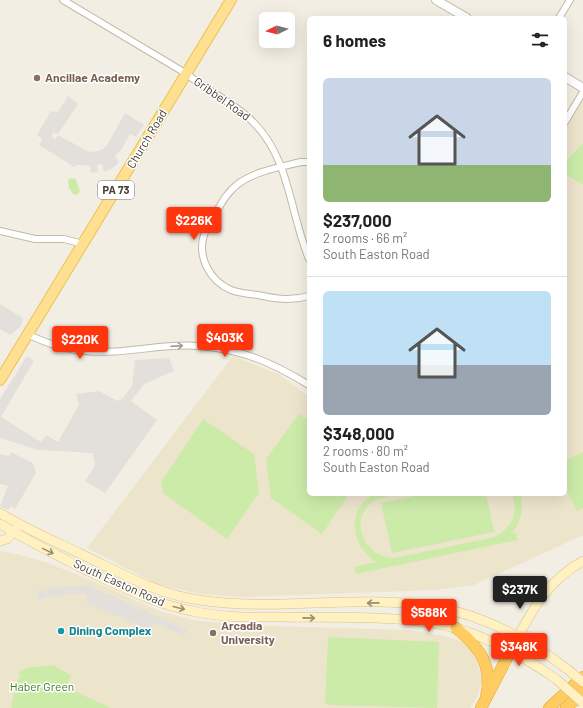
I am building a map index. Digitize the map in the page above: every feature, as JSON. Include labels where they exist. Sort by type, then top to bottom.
[{"type":"highway","points":[[456,628],[475,645],[484,660],[489,679],[483,703]]},
{"type":"highway","points":[[483,703],[511,650]]},
{"type":"highway","points":[[549,708],[583,677]]},
{"type":"highway","points":[[566,708],[583,692]]},
{"type":"main road","name":"Church Road","points":[[0,380],[231,0]]},
{"type":"main road","name":"South Easton Road","points":[[0,513],[154,589],[197,600],[257,605],[411,604],[432,606],[464,614],[518,636],[550,656],[583,682]]},
{"type":"main road","name":"South Easton Road","points":[[0,524],[28,541],[144,597],[192,611],[215,615],[256,617],[393,618],[456,628],[511,650],[534,663],[556,679],[583,704]]},
{"type":"main road","points":[[0,541],[8,539],[20,524]]},
{"type":"main road","points":[[511,650],[541,596],[561,576],[583,561]]},
{"type":"main road","points":[[256,617],[257,605]]},
{"type":"street","name":"Gribbel Road","points":[[63,0],[187,74],[198,83],[239,109],[254,123],[267,138],[281,168],[307,252]]},
{"type":"street","points":[[436,0],[464,16]]},
{"type":"street","points":[[560,16],[570,0]]},
{"type":"street","points":[[567,78],[583,88]]},
{"type":"street","points":[[567,119],[583,92]]},
{"type":"street","points":[[307,162],[252,176],[239,183],[229,193],[205,234],[202,250],[204,262],[214,279],[232,290],[282,300],[307,296]]},
{"type":"street","points":[[0,231],[35,239],[64,239],[83,244]]},
{"type":"street","points":[[27,334],[53,345],[74,350],[99,352],[198,346],[238,352],[272,363],[307,384]]},
{"type":"shaded area","points":[[583,93],[583,535],[474,585],[434,590],[243,597],[201,594],[157,584],[87,548],[233,356],[280,375],[307,395],[307,496],[567,496],[567,120]]},
{"type":"shaded area","points":[[68,96],[78,104],[58,134],[53,132],[52,137],[55,140],[58,135],[89,152],[99,151],[106,147],[125,113],[144,125],[136,137],[130,134],[121,150],[115,156],[119,162],[113,168],[104,172],[102,164],[97,165],[98,172],[91,173],[90,166],[77,165],[74,167],[39,145],[42,139],[37,135],[51,111],[58,112]]},
{"type":"shaded area","points":[[0,304],[23,318],[21,326],[10,335],[0,329]]},
{"type":"shaded area","points":[[27,356],[34,361],[1,417],[41,442],[46,435],[58,442],[79,405],[76,394],[99,391],[118,401],[123,398],[132,386],[135,360],[169,358],[174,371],[144,384],[131,401],[157,420],[105,493],[85,481],[95,466],[93,453],[38,450],[0,438],[0,399]]},
{"type":"shaded area","points":[[11,452],[33,463],[36,473],[15,509],[11,506],[8,510],[0,506],[8,486],[0,484],[0,454],[9,456]]},
{"type":"shaded area","name":"Arcadia University","points":[[0,551],[17,554],[48,563],[93,581],[159,611],[193,620],[235,625],[410,630],[458,640],[470,649],[477,661],[482,680],[477,697],[470,708],[0,708]]},
{"type":"shaded area","points":[[88,585],[187,630],[184,636],[155,623],[150,630],[86,603],[87,593],[54,596],[38,600],[37,591],[44,589],[45,593],[47,594],[48,588]]},
{"type":"green space","points":[[583,143],[583,185],[567,175],[567,160]]},
{"type":"green space","points":[[71,178],[76,179],[80,191],[77,195],[73,194],[69,188],[68,180]]},
{"type":"green space","points":[[299,414],[307,420],[307,496],[348,496],[322,534],[271,498],[266,459]]},
{"type":"green space","points":[[203,419],[254,454],[259,493],[227,539],[163,493],[161,482]]},
{"type":"green space","points":[[583,452],[583,508],[577,511],[567,491],[567,460]]},
{"type":"green space","points":[[371,496],[390,496],[374,501],[366,509],[362,518],[361,527],[363,536],[368,545],[375,552],[384,556],[395,558],[495,537],[510,524],[515,508],[513,496],[520,496],[522,510],[520,520],[512,533],[516,533],[517,540],[356,574],[354,567],[376,562],[361,547],[355,528],[355,518],[365,501]]},
{"type":"green space","points":[[414,496],[486,496],[494,532],[392,553],[381,503]]},
{"type":"green space","points":[[330,637],[439,642],[437,708],[328,705],[325,702],[328,639]]},
{"type":"green space","name":"Haber Green","points":[[53,665],[71,675],[68,681],[72,690],[111,708],[11,708],[17,680],[20,677],[19,672],[26,668]]},
{"type":"place","name":"Ancillae Academy","points":[[37,78]]},
{"type":"place","name":"Dining Complex","points":[[61,631]]},
{"type":"place","name":"Arcadia University","points":[[213,633]]}]
